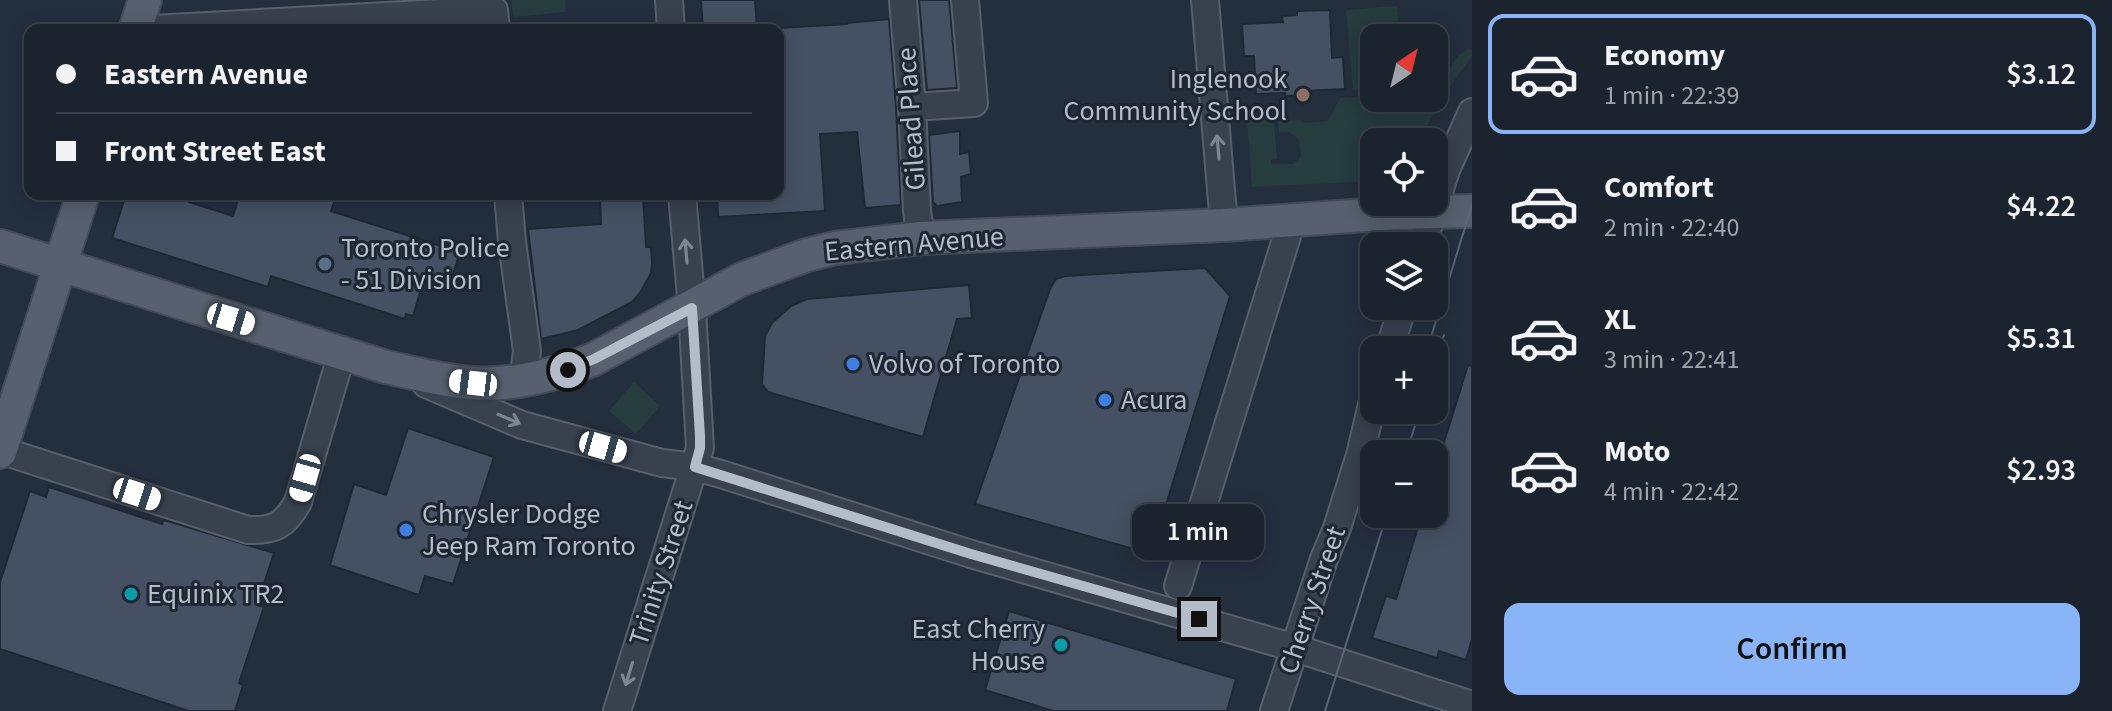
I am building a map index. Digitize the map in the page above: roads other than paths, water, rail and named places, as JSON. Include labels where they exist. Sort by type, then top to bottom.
[{"type":"main road","points":[[137,24],[145,0]]},
{"type":"main road","points":[[0,451],[81,200]]},
{"type":"main road","name":"Eastern Avenue","points":[[1448,212],[1472,211]]},
{"type":"main road","name":"Eastern Avenue","points":[[0,246],[386,367],[473,383],[523,381],[568,370],[692,308],[742,279],[835,248],[921,238],[1224,225],[1360,215]]},
{"type":"street","points":[[669,0],[671,24]]},
{"type":"street","name":"Gilead Place","points":[[903,0],[921,238]]},
{"type":"street","points":[[912,107],[974,103],[965,0]]},
{"type":"street","points":[[1205,0],[1224,225]]},
{"type":"street","points":[[350,24],[495,20]]},
{"type":"street","points":[[1448,166],[1472,112]]},
{"type":"street","points":[[508,200],[527,351],[523,381]]},
{"type":"street","name":"Trinity Street","points":[[617,711],[700,448],[683,200]]},
{"type":"street","points":[[1178,586],[1292,220]]},
{"type":"street","points":[[0,451],[248,530],[278,526],[289,518],[298,502],[342,353]]},
{"type":"street","points":[[386,367],[522,425],[662,463],[695,467],[959,550],[1295,648],[1472,705]]},
{"type":"street","name":"Cherry Street","points":[[1274,711],[1356,470],[1367,424]]},
{"type":"tram line","points":[[1431,336],[1472,205]]},
{"type":"tram line","points":[[1410,440],[1416,424]]},
{"type":"tram line","points":[[1325,711],[1383,528]]},
{"type":"place","name":"Inglenook Community School","points":[[1303,95]]},
{"type":"place","name":"Toronto Police - 51 Division","points":[[325,264]]},
{"type":"place","name":"Volvo of Toronto","points":[[853,364]]},
{"type":"place","name":"Acura","points":[[1105,400]]},
{"type":"place","name":"Chrysler Dodge Jeep Ram Toronto","points":[[406,530]]},
{"type":"place","name":"Equinix TR2","points":[[131,594]]},
{"type":"place","name":"East Cherry House","points":[[1061,645]]}]
